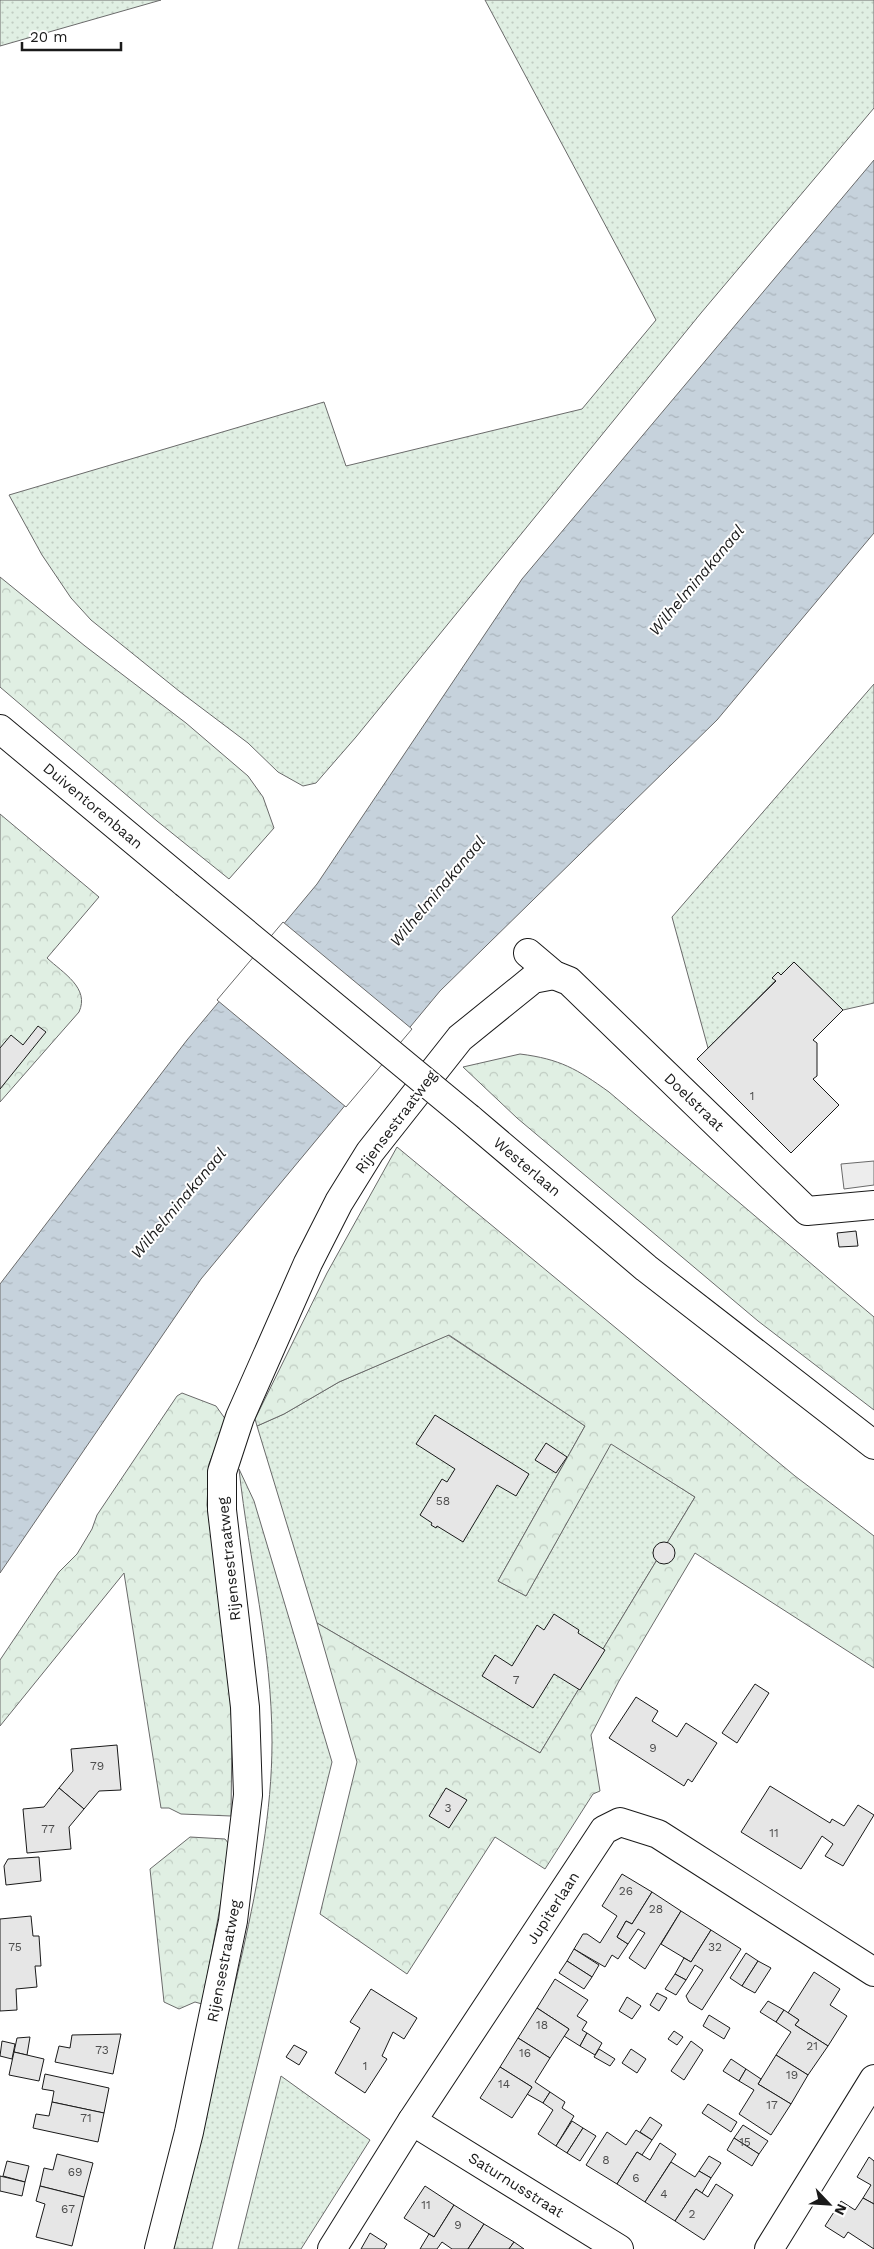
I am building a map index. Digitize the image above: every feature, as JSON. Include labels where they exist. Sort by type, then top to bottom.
[{"type":"street","name":"Duiventorenbaan","points":[[0,729],[185,883]]},
{"type":"street","name":"Westerlaan","points":[[185,883],[646,1268],[874,1444]]},
{"type":"street","name":"Doelstraat","points":[[528,953],[554,975],[569,981],[807,1211],[874,1205]]},
{"type":"street","name":"Rijensestraatweg","points":[[159,2249],[190,2132],[233,1921],[248,1795],[245,1707],[222,1510],[222,1472],[240,1417],[308,1263],[339,1202],[370,1152],[460,1038],[533,979],[554,975]]},
{"type":"street","name":"Jupiterlaan","points":[[332,2249],[412,2121],[604,1830],[620,1822],[658,1834],[874,1972]]},
{"type":"street","points":[[769,2249],[874,2079]]},
{"type":"street","name":"Saturnusstraat","points":[[412,2121],[619,2249]]},
{"type":"green space","points":[[0,0],[161,0],[0,46]]},
{"type":"green space","points":[[485,0],[874,0],[874,108],[701,313],[356,737],[316,783],[303,786],[278,772],[248,743],[179,691],[91,620],[71,598],[42,555],[9,495],[324,402],[346,466],[582,409],[656,320]]},
{"type":"green space","points":[[0,577],[85,646],[186,723],[248,776],[263,797],[274,828],[229,879],[157,821],[0,687]]},
{"type":"green space","points":[[874,684],[874,1003],[843,1010],[794,962],[708,1048],[672,917]]},
{"type":"green space","points":[[0,814],[99,897],[47,958],[67,975],[78,988],[81,996],[79,1012],[0,1102]]},
{"type":"green space","points":[[520,1054],[568,1066],[609,1092],[874,1317],[874,1410],[758,1321],[517,1118],[463,1067]]},
{"type":"green space","points":[[397,1147],[795,1476],[874,1536],[874,1668],[695,1553],[619,1681],[591,1735],[600,1791],[593,1794],[545,1869],[495,1837],[407,1974],[320,1914],[357,1762],[317,1623],[540,1753],[695,1497],[611,1444],[526,1596],[498,1581],[585,1426],[449,1335],[339,1382],[284,1414],[257,1426],[255,1419],[327,1273]]},
{"type":"green space","points":[[448,1335],[585,1426],[498,1581],[526,1596],[611,1443],[695,1497],[540,1753],[317,1623],[257,1426],[284,1414],[339,1382]]},
{"type":"green space","points":[[182,1393],[216,1406],[226,1420],[209,1464],[207,1505],[229,1668],[232,1731],[231,1816],[181,1814],[169,1808],[161,1808],[124,1573],[0,1726],[0,1660],[59,1572],[77,1554],[92,1529],[97,1515],[177,1396]]},
{"type":"green space","points":[[239,1469],[254,1501],[332,1762],[212,2249],[172,2249],[249,1924],[259,1873],[270,1794],[272,1742],[268,1672]]},
{"type":"green space","points":[[190,1837],[225,1839],[229,1844],[226,1875],[202,2004],[195,2002],[179,2009],[164,2002],[150,1869]]},
{"type":"green space","points":[[281,2076],[370,2140],[301,2249],[238,2249]]},
{"type":"shaded area","points":[[874,1161],[874,1185],[844,1189],[841,1164]]},
{"type":"water","name":"Wilhelminakanaal","points":[[874,160],[874,533],[717,720],[440,991],[201,1279],[0,1573],[0,1284],[187,1040],[317,884],[522,579]]},
{"type":"pier","points":[[283,922],[412,1029],[346,1107],[217,1000]]},
{"type":"building","points":[[794,962],[843,1010],[813,1040],[817,1043],[817,1076],[813,1079],[839,1105],[791,1153],[697,1059],[776,981],[772,978],[778,972],[781,975]]},
{"type":"building","points":[[38,1026],[46,1032],[0,1089],[0,1048],[11,1035],[23,1045]]},
{"type":"building","points":[[856,1231],[858,1246],[839,1247],[837,1233]]},
{"type":"building","points":[[435,1415],[529,1474],[516,1496],[497,1485],[463,1542],[437,1526],[436,1528],[431,1525],[432,1523],[420,1515],[442,1479],[447,1482],[455,1469],[416,1444]]},
{"type":"building","points":[[546,1443],[567,1457],[556,1473],[535,1460]]},
{"type":"building","points":[[664,1542],[672,1545],[675,1553],[672,1561],[664,1564],[656,1561],[653,1553],[656,1545]]},
{"type":"building","points":[[554,1614],[579,1630],[578,1633],[605,1650],[580,1690],[554,1674],[533,1708],[482,1676],[495,1655],[512,1666],[537,1625],[544,1630]]},
{"type":"building","points":[[755,1684],[769,1693],[737,1743],[722,1733]]},
{"type":"building","points":[[636,1697],[658,1711],[652,1721],[677,1737],[686,1723],[717,1743],[692,1782],[688,1779],[684,1786],[609,1738]]},
{"type":"building","points":[[117,1745],[121,1790],[99,1791],[84,1809],[59,1788],[73,1771],[71,1749]]},
{"type":"building","points":[[770,1786],[830,1823],[832,1819],[844,1826],[858,1805],[874,1815],[843,1866],[825,1856],[833,1844],[822,1836],[801,1869],[741,1832]]},
{"type":"building","points":[[59,1788],[84,1809],[69,1827],[71,1849],[27,1853],[23,1809],[44,1807]]},
{"type":"building","points":[[446,1788],[467,1800],[449,1828],[429,1816]]},
{"type":"building","points":[[39,1857],[41,1881],[6,1885],[4,1866],[8,1859]]},
{"type":"building","points":[[622,1874],[652,1892],[632,1924],[626,1921],[617,1937],[628,1944],[618,1959],[612,1955],[605,1967],[574,1949],[583,1934],[587,1934],[600,1943],[617,1916],[602,1906]]},
{"type":"building","points":[[652,1892],[681,1911],[645,1969],[629,1958],[645,1933],[638,1929],[628,1944],[617,1937],[626,1921],[632,1924]]},
{"type":"building","points":[[681,1911],[711,1930],[691,1962],[661,1944]]},
{"type":"building","points":[[31,1916],[33,1936],[39,1936],[41,1966],[35,1966],[37,1987],[16,1989],[17,2010],[0,2011],[0,1919]]},
{"type":"building","points":[[711,1930],[741,1949],[702,2010],[689,2002],[686,1996],[703,1970],[695,1965],[686,1980],[675,1974],[684,1958],[691,1962]]},
{"type":"building","points":[[574,1949],[599,1965],[592,1977],[567,1961]]},
{"type":"building","points":[[746,1953],[758,1961],[742,1986],[730,1978]]},
{"type":"building","points":[[567,1961],[592,1977],[584,1989],[559,1973]]},
{"type":"building","points":[[758,1961],[771,1968],[755,1993],[742,1986]]},
{"type":"building","points":[[814,1972],[840,1989],[830,2005],[847,2016],[828,2046],[795,2025],[799,2020],[788,2013]]},
{"type":"building","points":[[675,1974],[686,1980],[676,1995],[665,1989]]},
{"type":"building","points":[[555,1979],[588,2000],[577,2016],[587,2022],[582,2030],[587,2033],[580,2046],[564,2036],[569,2029],[537,2008]]},
{"type":"building","points":[[371,1989],[417,2018],[404,2039],[393,2032],[382,2056],[387,2059],[365,2093],[335,2073],[360,2028],[350,2022]]},
{"type":"building","points":[[657,1993],[667,1998],[659,2011],[650,2005]]},
{"type":"building","points":[[627,1997],[641,2006],[632,2019],[619,2011]]},
{"type":"building","points":[[768,2001],[784,2010],[776,2022],[760,2012]]},
{"type":"building","points":[[537,2008],[569,2029],[550,2058],[518,2038]]},
{"type":"building","points":[[784,2010],[799,2020],[795,2025],[828,2046],[808,2075],[776,2055],[791,2032],[776,2022]]},
{"type":"building","points":[[709,2015],[730,2028],[724,2039],[703,2026]]},
{"type":"building","points":[[674,2031],[683,2037],[677,2045],[668,2039]]},
{"type":"building","points":[[587,2033],[602,2043],[595,2055],[580,2046]]},
{"type":"building","points":[[121,2034],[113,2074],[55,2062],[59,2046],[70,2048],[72,2035]]},
{"type":"building","points":[[30,2037],[27,2055],[14,2052],[17,2038]]},
{"type":"building","points":[[518,2038],[550,2058],[535,2082],[550,2092],[543,2103],[527,2094],[532,2087],[500,2067]]},
{"type":"building","points":[[2,2041],[15,2044],[12,2059],[0,2056]]},
{"type":"building","points":[[691,2041],[703,2050],[684,2080],[671,2071]]},
{"type":"building","points":[[294,2045],[307,2052],[299,2065],[286,2057]]},
{"type":"building","points":[[599,2049],[615,2059],[610,2066],[594,2057]]},
{"type":"building","points":[[631,2049],[646,2059],[637,2073],[622,2063]]},
{"type":"building","points":[[14,2052],[44,2059],[39,2081],[9,2075]]},
{"type":"building","points":[[776,2055],[808,2075],[791,2104],[758,2084]]},
{"type":"building","points":[[731,2059],[746,2069],[739,2081],[723,2071]]},
{"type":"building","points":[[500,2067],[532,2087],[512,2118],[480,2098]]},
{"type":"building","points":[[746,2069],[761,2079],[758,2084],[791,2104],[771,2135],[739,2114],[754,2090],[739,2081]]},
{"type":"building","points":[[45,2074],[109,2088],[104,2113],[52,2102],[54,2091],[42,2089]]},
{"type":"building","points":[[550,2092],[565,2102],[562,2108],[574,2116],[556,2146],[538,2134],[553,2110],[543,2103]]},
{"type":"building","points":[[52,2102],[104,2113],[98,2142],[33,2128],[36,2114],[49,2116]]},
{"type":"building","points":[[708,2104],[737,2122],[731,2132],[702,2113]]},
{"type":"building","points":[[650,2117],[662,2125],[652,2140],[640,2132]]},
{"type":"building","points":[[572,2121],[583,2128],[567,2153],[556,2146]]},
{"type":"building","points":[[743,2125],[768,2141],[759,2154],[734,2138]]},
{"type":"building","points":[[583,2128],[596,2136],[580,2161],[567,2153]]},
{"type":"building","points":[[636,2130],[652,2140],[642,2155],[637,2152],[617,2184],[586,2165],[607,2132],[626,2145]]},
{"type":"building","points":[[734,2138],[759,2154],[752,2166],[727,2150]]},
{"type":"building","points":[[660,2143],[676,2154],[645,2202],[617,2184],[637,2152],[650,2160]]},
{"type":"building","points":[[57,2154],[93,2163],[84,2197],[40,2186],[44,2168],[53,2170]]},
{"type":"building","points":[[709,2156],[721,2163],[711,2178],[699,2171]]},
{"type":"building","points":[[869,2157],[874,2161],[874,2204],[863,2198],[871,2185],[857,2177]]},
{"type":"building","points":[[7,2161],[29,2166],[25,2182],[3,2176]]},
{"type":"building","points":[[671,2162],[695,2177],[699,2171],[711,2178],[702,2193],[696,2189],[675,2221],[645,2202]]},
{"type":"building","points":[[0,2176],[25,2182],[22,2196],[0,2191]]},
{"type":"building","points":[[716,2184],[733,2195],[704,2240],[675,2221],[696,2189],[708,2197]]},
{"type":"building","points":[[40,2186],[84,2197],[72,2246],[36,2237],[45,2204],[36,2201]]},
{"type":"building","points":[[425,2186],[454,2205],[434,2237],[404,2218]]},
{"type":"building","points":[[863,2198],[874,2204],[874,2249],[848,2232],[844,2238],[825,2226],[841,2201],[855,2210]]},
{"type":"building","points":[[454,2205],[484,2224],[468,2249],[452,2249],[442,2242],[437,2249],[420,2249],[429,2234],[434,2237]]},
{"type":"building","points":[[484,2224],[514,2242],[509,2249],[468,2249]]},
{"type":"building","points":[[370,2233],[387,2244],[384,2249],[361,2249]]},
{"type":"building","points":[[514,2242],[524,2249],[509,2249]]}]
